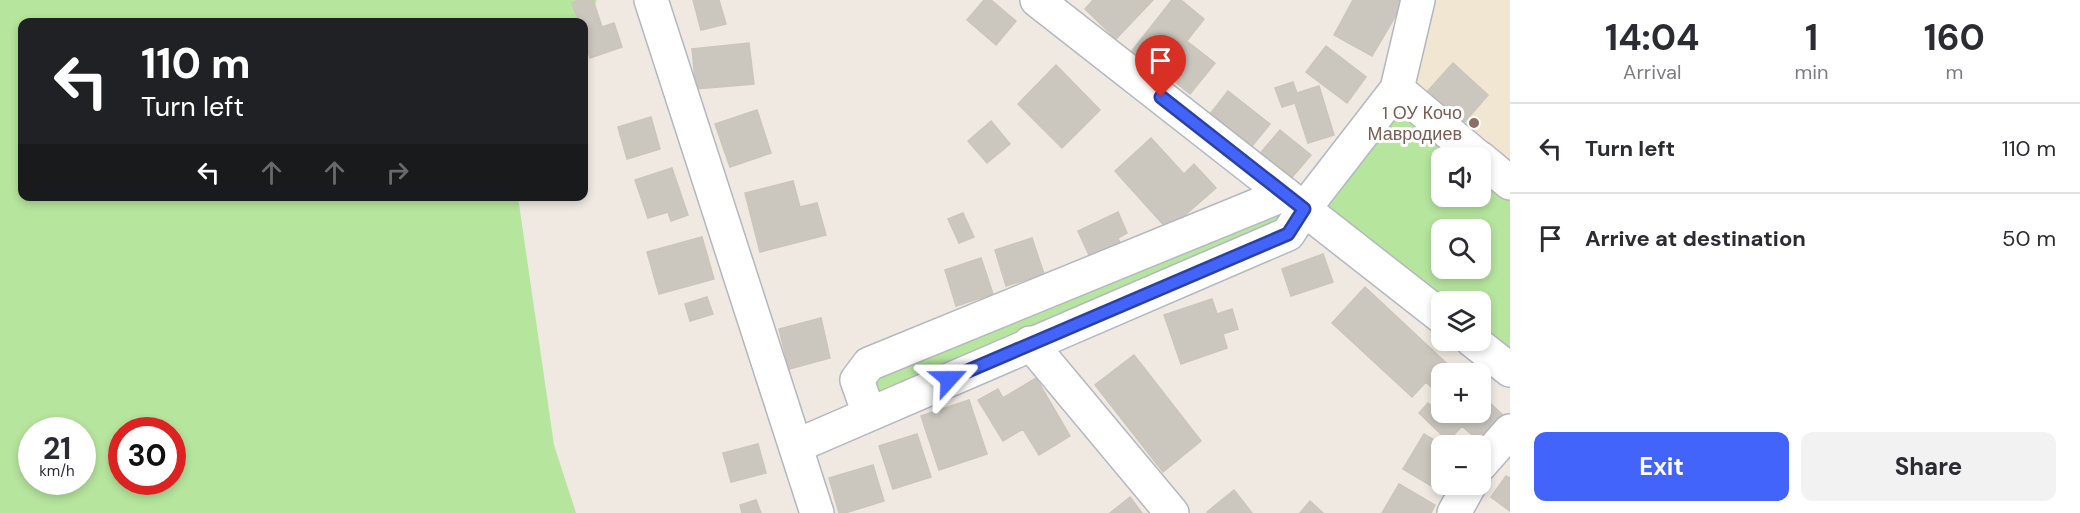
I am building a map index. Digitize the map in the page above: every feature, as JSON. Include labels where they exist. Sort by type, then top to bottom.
[{"type":"street","points":[[651,0],[818,508]]},
{"type":"street","points":[[1037,0],[1431,308]]},
{"type":"street","points":[[869,414],[857,380],[869,364],[1294,202],[1397,89],[1418,0]]},
{"type":"street","points":[[1397,89],[1467,147]]},
{"type":"street","points":[[1491,167],[1510,183]]},
{"type":"street","points":[[796,446],[1288,234],[1294,202]]},
{"type":"street","points":[[1030,344],[1172,513]]},
{"type":"street","points":[[1486,351],[1510,370]]},
{"type":"street","points":[[1491,453],[1510,431]]},
{"type":"street","points":[[1455,513],[1464,495]]},
{"type":"shaded area","name":"1 ОУ Кочо Мавродиев","points":[[1418,0],[1510,0],[1510,183],[1491,167],[1491,147],[1467,147],[1397,89]]},
{"type":"green space","points":[[0,0],[597,0],[588,19],[18,18],[18,201],[519,201],[554,445],[576,513],[0,513]]},
{"type":"green space","points":[[1397,89],[1467,147],[1431,147],[1431,207],[1491,207],[1491,167],[1510,183],[1510,370],[1491,351],[1491,291],[1431,291],[1431,295],[1304,209]]},
{"type":"green space","points":[[1285,194],[1304,209],[869,414],[869,364]]},
{"type":"building","points":[[580,0],[593,0],[602,27],[614,23],[622,47],[590,58],[588,18],[578,18],[572,3]]},
{"type":"building","points":[[693,0],[719,0],[726,24],[701,30]]},
{"type":"building","points":[[984,0],[991,0],[1016,21],[996,45],[967,20]]},
{"type":"building","points":[[1093,0],[1153,0],[1116,39],[1085,9]]},
{"type":"building","points":[[1172,0],[1181,0],[1204,19],[1160,75],[1131,52]]},
{"type":"building","points":[[1353,0],[1405,0],[1372,56],[1334,35]]},
{"type":"building","points":[[1188,42],[1215,63],[1190,94],[1163,72]]},
{"type":"building","points":[[749,43],[754,84],[696,89],[692,49]]},
{"type":"building","points":[[1326,46],[1366,77],[1347,103],[1306,72]]},
{"type":"building","points":[[1453,63],[1488,95],[1462,125],[1426,93]]},
{"type":"building","points":[[1056,65],[1100,110],[1062,148],[1018,104]]},
{"type":"building","points":[[1293,82],[1297,93],[1319,86],[1334,135],[1308,143],[1295,103],[1282,107],[1275,88]]},
{"type":"building","points":[[1228,91],[1270,124],[1248,151],[1207,118]]},
{"type":"building","points":[[757,110],[771,153],[730,167],[715,124]]},
{"type":"building","points":[[651,117],[660,149],[627,159],[618,127]]},
{"type":"building","points":[[991,121],[1010,144],[987,163],[968,141]]},
{"type":"building","points":[[1280,130],[1311,155],[1288,182],[1258,156]]},
{"type":"building","points":[[1151,138],[1184,174],[1194,164],[1216,188],[1168,230],[1115,171]]},
{"type":"building","points":[[672,168],[688,215],[671,221],[668,212],[648,218],[635,180]]},
{"type":"building","points":[[793,181],[800,207],[817,203],[826,235],[760,252],[745,193]]},
{"type":"building","points":[[1118,212],[1127,233],[1118,238],[1124,252],[1094,266],[1078,231]]},
{"type":"building","points":[[963,213],[974,237],[959,243],[948,219]]},
{"type":"building","points":[[702,237],[714,279],[659,294],[647,252]]},
{"type":"building","points":[[1032,238],[1044,274],[1006,286],[995,250]]},
{"type":"building","points":[[1323,254],[1333,282],[1291,296],[1282,269]]},
{"type":"building","points":[[981,258],[993,294],[956,306],[945,270]]},
{"type":"building","points":[[1365,287],[1446,363],[1431,363],[1431,387],[1426,382],[1412,397],[1332,323]]},
{"type":"building","points":[[707,297],[713,314],[690,321],[685,304]]},
{"type":"building","points":[[1212,299],[1217,314],[1232,309],[1238,329],[1223,334],[1227,348],[1181,364],[1164,315]]},
{"type":"building","points":[[821,318],[830,358],[789,369],[779,329]]},
{"type":"building","points":[[1134,355],[1201,441],[1163,472],[1095,385]]},
{"type":"building","points":[[1036,378],[1070,436],[1039,455],[1023,429],[1003,441],[978,400],[998,389],[1003,398]]},
{"type":"building","points":[[969,400],[987,454],[939,470],[921,416]]},
{"type":"building","points":[[1428,403],[1431,406],[1431,423],[1491,423],[1491,404],[1503,415],[1485,435],[1472,435],[1462,426],[1454,435],[1442,435],[1419,413]]},
{"type":"building","points":[[917,434],[931,477],[893,489],[879,446]]},
{"type":"building","points":[[1424,434],[1431,438],[1431,486],[1403,469]]},
{"type":"building","points":[[758,444],[766,473],[731,482],[723,453]]},
{"type":"building","points":[[873,465],[884,501],[839,513],[829,478]]},
{"type":"building","points":[[1506,476],[1510,478],[1510,511],[1491,497]]},
{"type":"building","points":[[1399,484],[1435,505],[1431,513],[1382,513]]},
{"type":"building","points":[[1234,490],[1252,513],[1207,512]]},
{"type":"building","points":[[1130,497],[1142,513],[1110,513]]},
{"type":"building","points":[[756,500],[761,513],[742,513],[740,505]]},
{"type":"building","points":[[1310,501],[1323,513],[1300,513]]},
{"type":"place","name":"1 ОУ Кочо Мавродиев","points":[[1474,123]]},
{"type":"route","points":[[949,379],[1288,234],[1304,209],[1161,97]]}]
